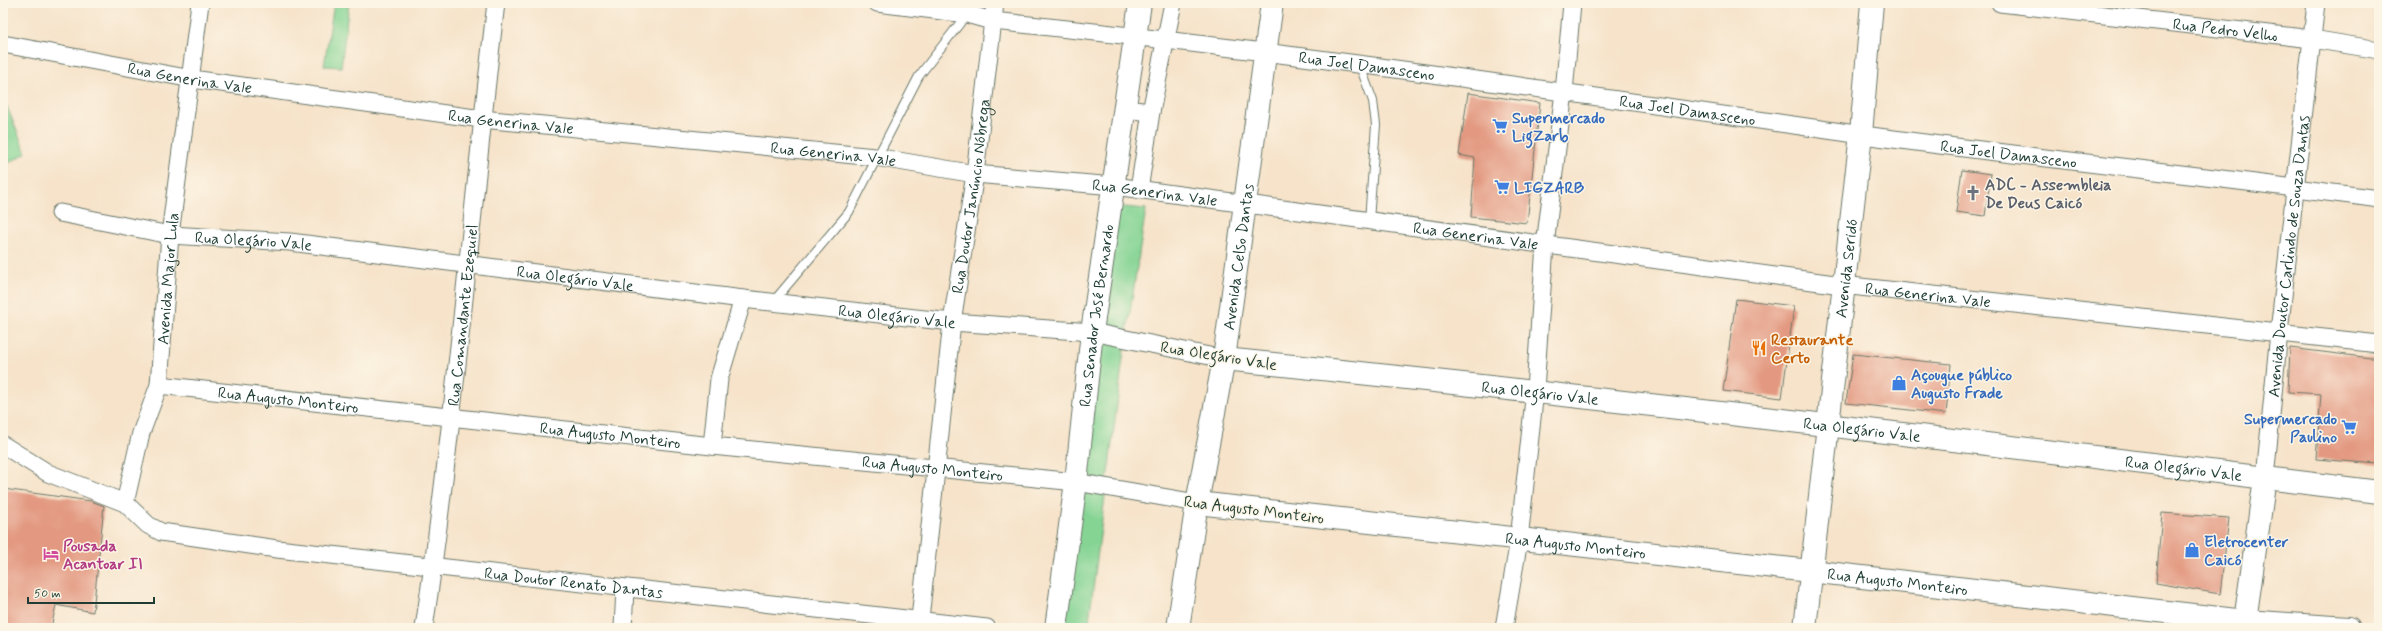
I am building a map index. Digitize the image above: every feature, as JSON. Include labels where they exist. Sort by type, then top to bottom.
[{"type":"main road","name":"Rua Senador José Bernardo","points":[[1056,628],[1076,482],[1092,332],[1126,109],[1140,3]]},
{"type":"main road","name":"Avenida Celso Dantas","points":[[1178,628],[1197,504],[1224,359],[1244,203],[1267,53],[1272,3]]},
{"type":"main road","name":"Avenida Seridó","points":[[1805,628],[1826,424],[1861,134],[1872,3]]},
{"type":"main road","name":"Rua Olegário Vale","points":[[1224,359],[1535,390],[2379,492]]},
{"type":"main road","name":"Avenida Doutor Carlindo de Souza Dantas","points":[[2245,625],[2265,478]]},
{"type":"main road","name":"Rua Augusto Monteiro","points":[[1197,504],[1810,571],[2245,625],[2350,628]]},
{"type":"street","name":"Avenida Major Lula","points":[[125,503],[141,433],[159,385],[170,235],[192,79],[200,3]]},
{"type":"street","name":"Rua Comandante Ezequiel","points":[[424,628],[469,266],[482,119],[496,3]]},
{"type":"street","name":"Rua Joel Damasceno","points":[[877,3],[967,14],[992,21],[1136,35],[1564,92],[1861,134],[2296,187],[2379,199]]},
{"type":"street","name":"Rua Doutor Janúncio Nóbrega","points":[[920,624],[938,468],[952,322],[975,174],[995,3]]},
{"type":"street","points":[[1139,190],[1151,112],[1167,39],[1173,3]]},
{"type":"street","points":[[1504,628],[1519,540],[1535,390],[1545,245],[1564,92],[1572,3]]},
{"type":"street","name":"Rua Pedro Velho","points":[[2000,3],[2312,39],[2379,50]]},
{"type":"street","name":"Avenida Doutor Carlindo de Souza Dantas","points":[[2265,478],[2279,332],[2316,3]]},
{"type":"street","name":"Rua Generina Vale","points":[[3,44],[192,79],[482,119],[875,157],[975,174],[1114,186],[1842,285],[2379,344]]},
{"type":"street","points":[[1126,109],[1151,112]]},
{"type":"street","name":"Rua Olegário Vale","points":[[60,213],[170,235],[290,242],[743,300],[952,322],[1092,332],[1224,359]]},
{"type":"street","points":[[712,446],[719,379],[743,300]]},
{"type":"street","name":"Rua Augusto Monteiro","points":[[159,385],[712,446],[1076,482],[1197,504]]},
{"type":"street","points":[[3,445],[48,474],[125,503]]},
{"type":"street","name":"Rua Doutor Renato Dantas","points":[[125,503],[148,525],[162,532],[277,549],[433,565],[920,624],[987,628]]},
{"type":"street","points":[[623,628],[625,589]]},
{"type":"lane","points":[[773,303],[849,212],[875,157],[919,76],[967,14]]},
{"type":"lane","points":[[1360,66],[1373,101],[1376,125],[1370,221]]},
{"type":"green space","points":[[334,3],[349,3],[341,67],[324,66]]},
{"type":"green space","points":[[3,97],[26,153],[3,166]]},
{"type":"green space","points":[[1115,206],[1146,209],[1124,351],[1088,628],[1059,628]]},
{"type":"building","name":"LIGZARB","points":[[1468,93],[1540,103],[1527,223],[1471,217],[1475,158],[1459,155]]},
{"type":"building","name":"ADC - Assembleia De Deus Caicó","points":[[1962,170],[1991,174],[1985,216],[1956,212]]},
{"type":"building","name":"Restaurante Certo","points":[[1736,299],[1794,306],[1782,398],[1723,391]]},
{"type":"building","name":"Supermercado Paulino","points":[[2290,348],[2379,359],[2379,464],[2316,459],[2321,394],[2288,392]]},
{"type":"building","name":"Açougue público Augusto Frade","points":[[1853,354],[1951,364],[1946,414],[1846,403]]},
{"type":"building","name":"Pousada Acantoar II","points":[[3,489],[91,501],[104,506],[93,612],[56,605],[51,628],[3,628]]},
{"type":"building","name":"Eletrocenter Caicó","points":[[2162,513],[2229,518],[2220,594],[2156,583]]},
{"type":"place","name":"Supermercado LigZarb","points":[[1500,126]]},
{"type":"place","name":"LIGZARB","points":[[1502,187]]},
{"type":"place","name":"ADC - Assembleia De Deus Caicó","points":[[1973,193]]},
{"type":"place","name":"Restaurante Certo","points":[[1759,348]]},
{"type":"place","name":"Açougue público Augusto Frade","points":[[1899,383]]},
{"type":"place","name":"Supermercado Paulino","points":[[2349,427]]},
{"type":"place","name":"Eletrocenter Caicó","points":[[2192,550]]},
{"type":"place","name":"Pousada Acantoar II","points":[[51,554]]}]
